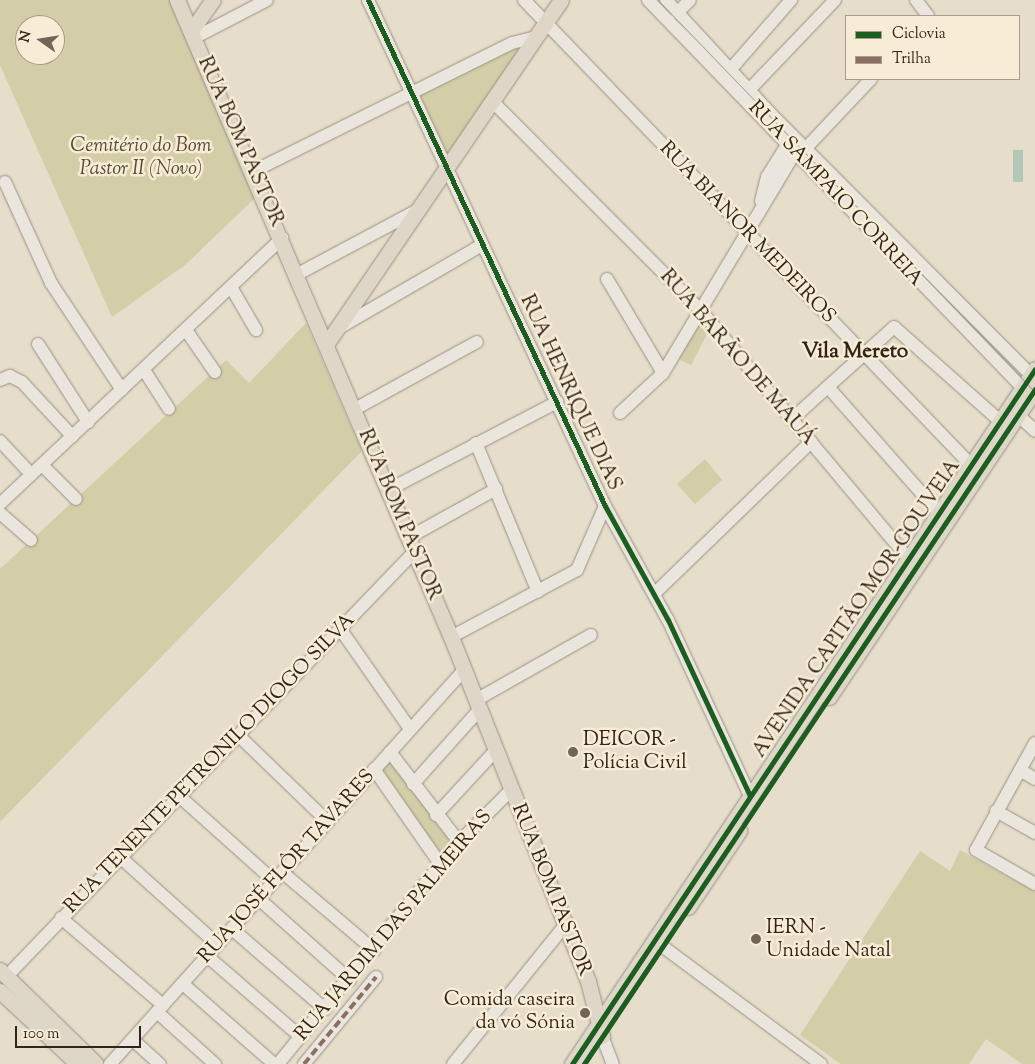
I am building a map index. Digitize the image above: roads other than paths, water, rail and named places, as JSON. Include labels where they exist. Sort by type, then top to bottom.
[{"type":"main road","name":"RUA BOM PASTOR","points":[[178,0],[298,274],[451,637],[566,924],[600,1030]]},
{"type":"main road","points":[[190,31],[203,0]]},
{"type":"main road","points":[[190,31],[212,0]]},
{"type":"main road","points":[[327,342],[561,0]]},
{"type":"main road","name":"AVENIDA CAPITÃO MOR-GOUVEIA","points":[[572,1064],[600,1030],[662,946],[750,796],[939,513],[979,460],[1018,415],[1031,380]]},
{"type":"main road","name":"AVENIDA CAPITÃO MOR-GOUVEIA","points":[[584,1064],[600,1030],[979,460],[1000,421],[1031,380]]},
{"type":"main road","points":[[3,973],[96,1064]]},
{"type":"main road","points":[[0,991],[78,1064]]},
{"type":"street","points":[[190,31],[267,0]]},
{"type":"street","name":"RUA HENRIQUE DIAS","points":[[368,0],[606,506],[654,594],[750,796]]},
{"type":"street","name":"RUA BIANOR MEDEIROS","points":[[524,0],[746,229],[863,354],[979,460]]},
{"type":"street","name":"RUA SAMPAIO CORREIA","points":[[648,0],[1031,380]]},
{"type":"street","name":"RUA SAMPAIO CORREIA","points":[[666,0],[730,70],[750,89],[797,147]]},
{"type":"street","points":[[677,13],[690,0]]},
{"type":"street","points":[[730,70],[791,0]]},
{"type":"street","points":[[750,89],[835,0]]},
{"type":"street","points":[[916,0],[927,15]]},
{"type":"street","points":[[252,172],[413,94],[512,43],[536,38]]},
{"type":"street","points":[[620,413],[663,373],[703,313],[746,229],[797,147],[870,80]]},
{"type":"street","name":"RUA BARÃO DE MAUÁ","points":[[492,101],[703,313],[909,559]]},
{"type":"street","points":[[5,182],[51,283],[122,390]]},
{"type":"street","points":[[298,274],[420,208]]},
{"type":"street","points":[[0,504],[282,238]]},
{"type":"street","points":[[337,329],[482,245]]},
{"type":"street","points":[[607,279],[663,373]]},
{"type":"street","points":[[231,288],[256,330]]},
{"type":"street","points":[[792,419],[892,328],[900,330],[1000,421]]},
{"type":"street","points":[[186,330],[214,372]]},
{"type":"street","points":[[355,409],[477,342]]},
{"type":"street","points":[[38,344],[88,422]]},
{"type":"street","points":[[144,370],[169,408]]},
{"type":"street","points":[[0,380],[10,376],[22,382],[72,436]]},
{"type":"street","points":[[828,387],[939,513]]},
{"type":"street","points":[[388,490],[557,402]]},
{"type":"street","points":[[1018,415],[1035,431]]},
{"type":"street","points":[[0,441],[31,474]]},
{"type":"street","points":[[654,594],[811,442]]},
{"type":"street","points":[[476,443],[538,592]]},
{"type":"street","points":[[42,465],[76,500]]},
{"type":"street","points":[[408,538],[496,489]]},
{"type":"street","points":[[451,637],[577,570],[606,506]]},
{"type":"street","points":[[0,513],[31,540]]},
{"type":"street","name":"RUA TENENTE PETRONILO DIOGO SILVA","points":[[3,973],[61,918],[238,735],[323,641],[341,630],[414,552]]},
{"type":"street","points":[[341,630],[410,728]]},
{"type":"street","points":[[413,784],[478,704],[591,636]]},
{"type":"street","name":"RUA JOSÉ FLÔR TAVARES","points":[[110,1064],[259,899],[326,820],[464,670]]},
{"type":"street","points":[[238,735],[326,820]]},
{"type":"street","points":[[1035,743],[976,850],[1035,884]]},
{"type":"street","points":[[436,815],[496,750]]},
{"type":"street","points":[[390,752],[436,815],[460,842]]},
{"type":"street","points":[[374,769],[441,865]]},
{"type":"street","points":[[1020,770],[1035,779]]},
{"type":"street","name":"RUA JARDIM DAS PALMEIRAS","points":[[276,1064],[350,980],[460,842],[511,790]]},
{"type":"street","points":[[179,796],[374,950]]},
{"type":"street","points":[[996,811],[1035,833]]},
{"type":"street","points":[[120,857],[217,944]]},
{"type":"street","points":[[259,899],[350,980]]},
{"type":"street","points":[[61,918],[160,1009],[215,1064]]},
{"type":"street","points":[[453,1064],[566,924]]},
{"type":"street","points":[[232,929],[325,1009]]},
{"type":"street","points":[[662,946],[821,1064]]},
{"type":"street","points":[[207,956],[301,1037]]},
{"type":"street","points":[[304,1064],[376,977]]},
{"type":"street","points":[[183,984],[276,1064]]},
{"type":"street","points":[[600,1030],[613,1064]]},
{"type":"street","points":[[133,1040],[160,1064]]},
{"type":"tram line","points":[[658,0],[1035,392]]},
{"type":"place","name":"DEICOR - Polícia Civil","points":[[573,752]]},
{"type":"place","name":"IERN - Unidade Natal","points":[[756,939]]},
{"type":"place","name":"Comida caseira da vó Sónia","points":[[585,1013]]},
{"type":"district","name":"Vila Mereto","points":[[855,352]]},
{"type":"park label","name":"Cemitério do Bom Pastor II (Novo)","points":[[141,158]]}]
